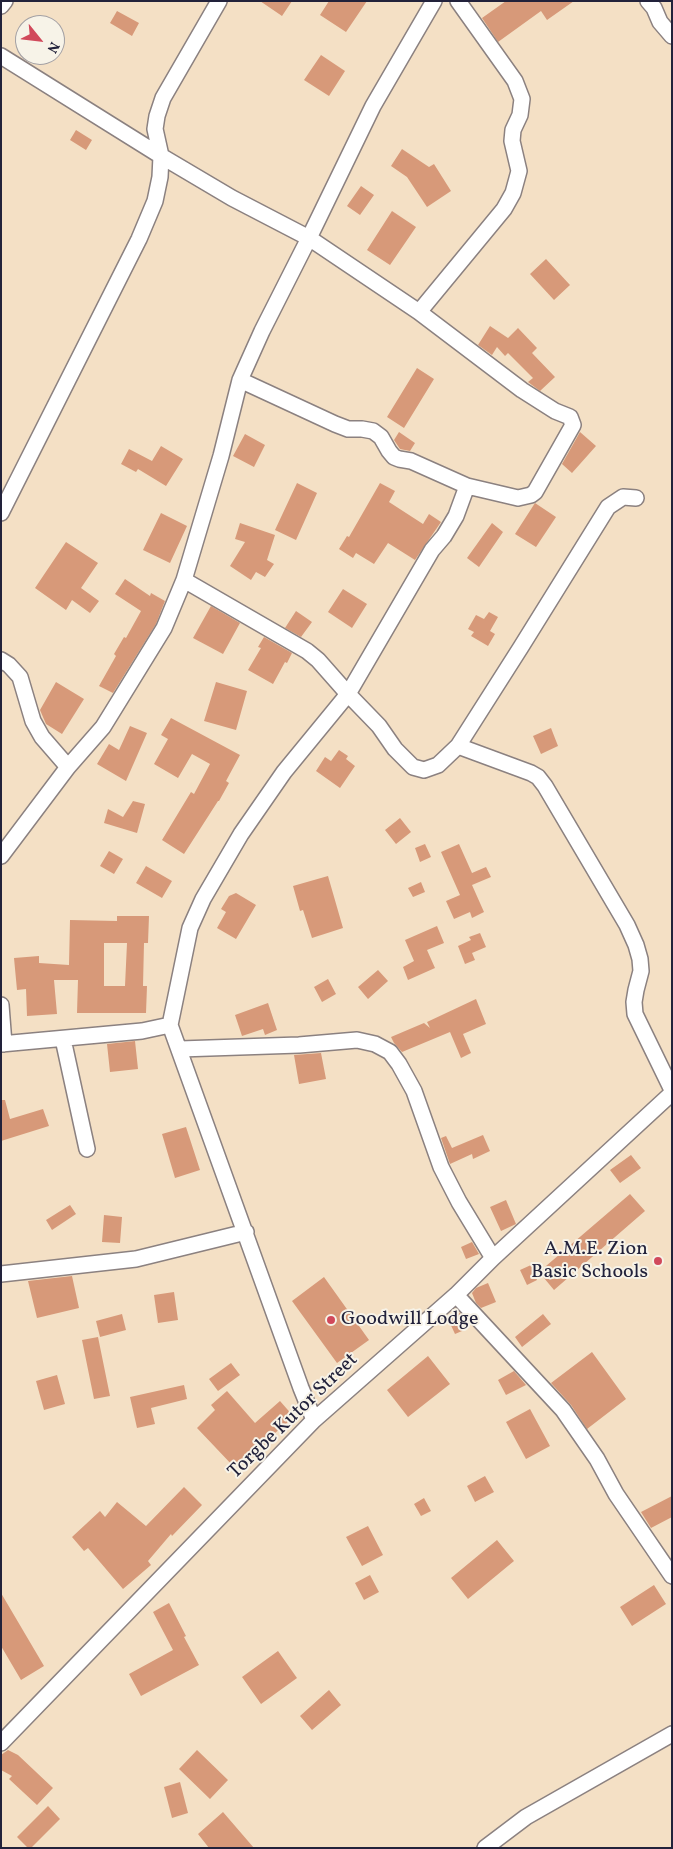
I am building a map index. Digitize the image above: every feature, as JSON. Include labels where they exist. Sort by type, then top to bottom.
[{"type":"street","points":[[1,6],[4,1]]},
{"type":"street","points":[[1,513],[139,239],[155,201],[160,177],[161,156],[155,129],[156,116],[163,98],[219,1]]},
{"type":"street","points":[[1,856],[68,767],[103,727],[164,628],[184,580],[221,456],[240,380],[262,331],[373,106],[434,1]]},
{"type":"street","points":[[419,312],[504,209],[513,193],[520,171],[513,130],[522,105],[522,99],[515,81],[458,1]]},
{"type":"street","points":[[648,1],[654,8],[660,22],[672,36]]},
{"type":"street","points":[[1,56],[232,198],[309,238],[419,312],[522,390],[570,417],[572,421],[570,432],[535,492],[518,498],[467,486],[411,461],[399,459],[394,456],[381,437],[373,431],[348,428],[335,424],[240,380]]},
{"type":"street","points":[[314,1420],[170,1025],[190,928],[203,899],[241,834],[284,772],[348,694],[432,550],[444,536],[456,516],[467,486]]},
{"type":"street","points":[[184,580],[306,651],[318,660],[379,726],[395,749],[413,767],[424,770],[438,765],[458,746],[608,507],[623,498],[636,498]]},
{"type":"street","points":[[1,660],[9,665],[20,678],[33,721],[42,737],[68,767]]},
{"type":"street","points":[[458,746],[531,773],[538,777],[545,786],[627,925],[636,945],[641,971],[634,1002],[635,1014],[672,1091]]},
{"type":"street","points":[[1,1005],[2,1044],[63,1040],[142,1031],[170,1025]]},
{"type":"street","points":[[63,1040],[87,1149]]},
{"type":"street","points":[[180,1050],[357,1040],[375,1044],[390,1052],[414,1091],[441,1167],[459,1202],[493,1258]]},
{"type":"street","name":"Torgbe Kutor Street","points":[[1,1743],[314,1420],[456,1295],[672,1091]]},
{"type":"street","points":[[1,1274],[136,1260],[246,1232]]},
{"type":"street","points":[[456,1295],[562,1410],[597,1459],[616,1494],[672,1576]]},
{"type":"street","points":[[485,1848],[526,1817],[672,1734]]},
{"type":"building","points":[[260,1],[292,1],[282,16]]},
{"type":"building","points":[[329,1],[367,1],[346,32],[320,15]]},
{"type":"building","points":[[506,1],[574,1],[547,20],[541,11],[498,42],[482,18]]},
{"type":"building","points":[[117,11],[139,23],[132,36],[110,23]]},
{"type":"building","points":[[321,55],[345,71],[329,96],[304,80]]},
{"type":"building","points":[[76,130],[92,140],[86,150],[70,140]]},
{"type":"building","points":[[402,149],[429,167],[434,164],[451,191],[427,207],[407,177],[391,166]]},
{"type":"building","points":[[361,186],[374,195],[360,215],[347,206]]},
{"type":"building","points":[[392,211],[416,227],[390,265],[367,250]]},
{"type":"building","points":[[546,259],[570,285],[554,300],[530,274]]},
{"type":"building","points":[[490,326],[508,338],[518,328],[537,348],[532,353],[555,377],[540,391],[528,382],[533,378],[508,353],[505,356],[497,347],[492,355],[478,345]]},
{"type":"building","points":[[417,368],[434,379],[404,428],[387,417]]},
{"type":"building","points":[[399,432],[415,443],[410,451],[400,449],[394,440]]},
{"type":"building","points":[[580,432],[596,446],[572,473],[562,464]]},
{"type":"building","points":[[245,434],[265,445],[254,467],[233,456]]},
{"type":"building","points":[[161,446],[183,459],[166,486],[138,469],[136,472],[121,464],[129,449],[152,461]]},
{"type":"building","points":[[297,483],[317,493],[296,540],[275,530]]},
{"type":"building","points":[[380,483],[395,491],[389,502],[423,524],[429,514],[441,522],[415,560],[388,543],[374,564],[356,553],[353,558],[339,549],[347,536],[349,537]]},
{"type":"building","points":[[535,503],[556,517],[536,547],[515,534]]},
{"type":"building","points":[[161,513],[187,526],[170,563],[143,550]]},
{"type":"building","points":[[240,523],[275,535],[267,560],[274,564],[265,577],[256,572],[251,580],[230,566],[245,542],[235,539]]},
{"type":"building","points":[[492,523],[503,532],[479,567],[467,558]]},
{"type":"building","points":[[66,542],[98,563],[81,588],[99,601],[90,613],[72,600],[66,610],[35,588]]},
{"type":"building","points":[[125,579],[150,596],[151,593],[165,601],[156,624],[113,693],[99,686],[116,656],[114,654],[124,637],[126,638],[141,611],[115,594]]},
{"type":"building","points":[[343,589],[367,604],[352,628],[328,612]]},
{"type":"building","points":[[211,606],[240,623],[223,654],[193,638]]},
{"type":"building","points":[[296,611],[312,622],[301,637],[285,628]]},
{"type":"building","points":[[489,612],[498,617],[490,631],[495,634],[488,646],[471,636],[474,632],[468,629],[476,615],[484,619]]},
{"type":"building","points":[[264,637],[292,653],[273,684],[248,670],[261,648],[258,647]]},
{"type":"building","points":[[56,682],[84,699],[62,734],[46,724],[40,710]]},
{"type":"building","points":[[216,682],[247,691],[236,730],[204,721]]},
{"type":"building","points":[[171,718],[240,755],[226,781],[229,783],[219,801],[184,854],[162,840],[191,792],[194,794],[210,764],[192,754],[178,778],[154,764],[168,739],[161,735]]},
{"type":"building","points":[[130,726],[147,733],[126,781],[97,764],[109,744],[119,750]]},
{"type":"building","points":[[551,728],[558,746],[541,754],[533,736]]},
{"type":"building","points":[[339,750],[348,756],[346,759],[355,766],[340,788],[316,771],[325,757],[331,761]]},
{"type":"building","points":[[133,801],[145,804],[137,833],[104,823],[108,809],[123,817]]},
{"type":"building","points":[[400,818],[411,832],[396,844],[385,830]]},
{"type":"building","points":[[425,844],[431,857],[420,862],[415,848]]},
{"type":"building","points":[[459,844],[472,873],[486,867],[491,877],[472,885],[484,912],[472,918],[470,912],[454,919],[446,901],[460,895],[441,852]]},
{"type":"building","points":[[109,851],[123,859],[114,874],[100,866]]},
{"type":"building","points":[[146,866],[172,881],[162,898],[136,883]]},
{"type":"building","points":[[328,876],[343,928],[312,938],[303,910],[300,911],[293,886]]},
{"type":"building","points":[[421,882],[425,892],[413,897],[408,888]]},
{"type":"building","points":[[236,893],[256,905],[236,939],[217,928],[226,912],[221,909],[229,896]]},
{"type":"building","points":[[117,916],[149,916],[148,943],[144,943],[143,986],[147,986],[146,1013],[77,1013],[78,980],[54,980],[57,1014],[27,1016],[26,989],[17,990],[14,958],[39,956],[39,963],[69,965],[70,920],[117,921]],"holes":[[[104,943],[127,943],[125,986],[104,986]]]},
{"type":"building","points":[[437,926],[444,943],[427,950],[435,968],[408,980],[403,967],[414,961],[405,940]]},
{"type":"building","points":[[480,933],[486,947],[472,953],[475,960],[465,964],[458,946],[471,940],[469,937]]},
{"type":"building","points":[[378,970],[388,981],[368,999],[358,987]]},
{"type":"building","points":[[328,979],[336,994],[322,1002],[314,987]]},
{"type":"building","points":[[476,999],[486,1024],[463,1034],[471,1053],[461,1058],[450,1032],[402,1052],[391,1037],[424,1023],[430,1028],[427,1022]]},
{"type":"building","points":[[268,1003],[277,1030],[265,1035],[263,1029],[242,1036],[235,1015]]},
{"type":"building","points":[[135,1041],[138,1069],[110,1072],[107,1044]]},
{"type":"building","points":[[321,1053],[326,1079],[299,1084],[294,1055]]},
{"type":"building","points":[[1,1100],[5,1100],[10,1119],[43,1109],[49,1126],[1,1141]]},
{"type":"building","points":[[186,1127],[200,1170],[175,1178],[162,1134]]},
{"type":"building","points":[[483,1135],[490,1151],[473,1159],[472,1154],[450,1164],[441,1138],[446,1136],[452,1148]]},
{"type":"building","points":[[631,1155],[641,1168],[620,1183],[610,1170]]},
{"type":"building","points":[[630,1194],[645,1211],[554,1290],[539,1272]]},
{"type":"building","points":[[506,1200],[516,1224],[501,1231],[490,1207]]},
{"type":"building","points":[[70,1205],[76,1214],[52,1230],[46,1220]]},
{"type":"building","points":[[104,1215],[122,1217],[120,1243],[102,1242]]},
{"type":"building","points":[[472,1242],[479,1254],[466,1259],[461,1247]]},
{"type":"building","points":[[531,1265],[537,1280],[527,1285],[520,1270]]},
{"type":"building","points":[[72,1276],[79,1308],[37,1318],[28,1281]]},
{"type":"building","name":"Goodwill Lodge","points":[[324,1277],[369,1340],[337,1363],[292,1301]]},
{"type":"building","points":[[488,1283],[496,1302],[481,1308],[476,1303],[472,1293],[476,1288]]},
{"type":"building","points":[[174,1292],[178,1320],[158,1323],[154,1295]]},
{"type":"building","points":[[460,1313],[469,1328],[455,1334],[448,1319]]},
{"type":"building","points":[[122,1314],[126,1330],[100,1337],[96,1321]]},
{"type":"building","points":[[543,1314],[551,1324],[522,1347],[515,1337]]},
{"type":"building","points":[[98,1337],[110,1396],[94,1399],[82,1340]]},
{"type":"building","points":[[592,1352],[626,1399],[587,1429],[571,1405],[551,1383]]},
{"type":"building","points":[[428,1356],[450,1384],[408,1417],[387,1390]]},
{"type":"building","points":[[231,1363],[240,1375],[218,1391],[209,1379]]},
{"type":"building","points":[[514,1371],[526,1385],[506,1395],[498,1380]]},
{"type":"building","points":[[57,1375],[65,1404],[44,1410],[36,1381]]},
{"type":"building","points":[[184,1385],[187,1399],[151,1408],[155,1424],[137,1428],[130,1397]]},
{"type":"building","points":[[227,1391],[255,1423],[280,1401],[294,1417],[268,1439],[270,1441],[254,1455],[251,1451],[234,1467],[197,1428],[215,1410],[211,1405]]},
{"type":"building","points":[[530,1409],[550,1446],[526,1459],[506,1422]]},
{"type":"building","points":[[485,1476],[494,1492],[475,1502],[467,1486]]},
{"type":"building","points":[[184,1487],[202,1505],[172,1536],[171,1534],[148,1561],[151,1565],[123,1589],[88,1548],[84,1551],[72,1537],[100,1511],[105,1517],[117,1502],[146,1526]]},
{"type":"building","points":[[672,1496],[672,1517],[651,1528],[641,1512]]},
{"type":"building","points":[[424,1498],[431,1511],[421,1516],[414,1504]]},
{"type":"building","points":[[368,1526],[383,1555],[362,1566],[346,1537]]},
{"type":"building","points":[[497,1540],[514,1561],[468,1599],[451,1578]]},
{"type":"building","points":[[370,1575],[379,1592],[364,1600],[355,1583]]},
{"type":"building","points":[[654,1585],[666,1604],[632,1626],[620,1607]]},
{"type":"building","points":[[1,1593],[44,1666],[21,1680],[1,1646]]},
{"type":"building","points":[[169,1603],[199,1665],[141,1696],[129,1674],[173,1650],[153,1612]]},
{"type":"building","points":[[278,1651],[297,1678],[261,1704],[242,1677]]},
{"type":"building","points":[[329,1690],[341,1705],[312,1730],[300,1716]]},
{"type":"building","points":[[8,1750],[18,1755],[53,1788],[37,1805],[9,1779],[12,1776],[1,1770],[1,1755]]},
{"type":"building","points":[[197,1750],[228,1780],[210,1799],[179,1769]]},
{"type":"building","points":[[180,1782],[188,1813],[172,1818],[164,1787]]},
{"type":"building","points":[[48,1806],[60,1819],[31,1848],[28,1848],[17,1837]]},
{"type":"building","points":[[223,1812],[254,1848],[209,1848],[198,1834]]},
{"type":"place","name":"A.M.E. Zion Basic Schools","points":[[658,1261]]},
{"type":"place","name":"Goodwill Lodge","points":[[331,1320]]}]
